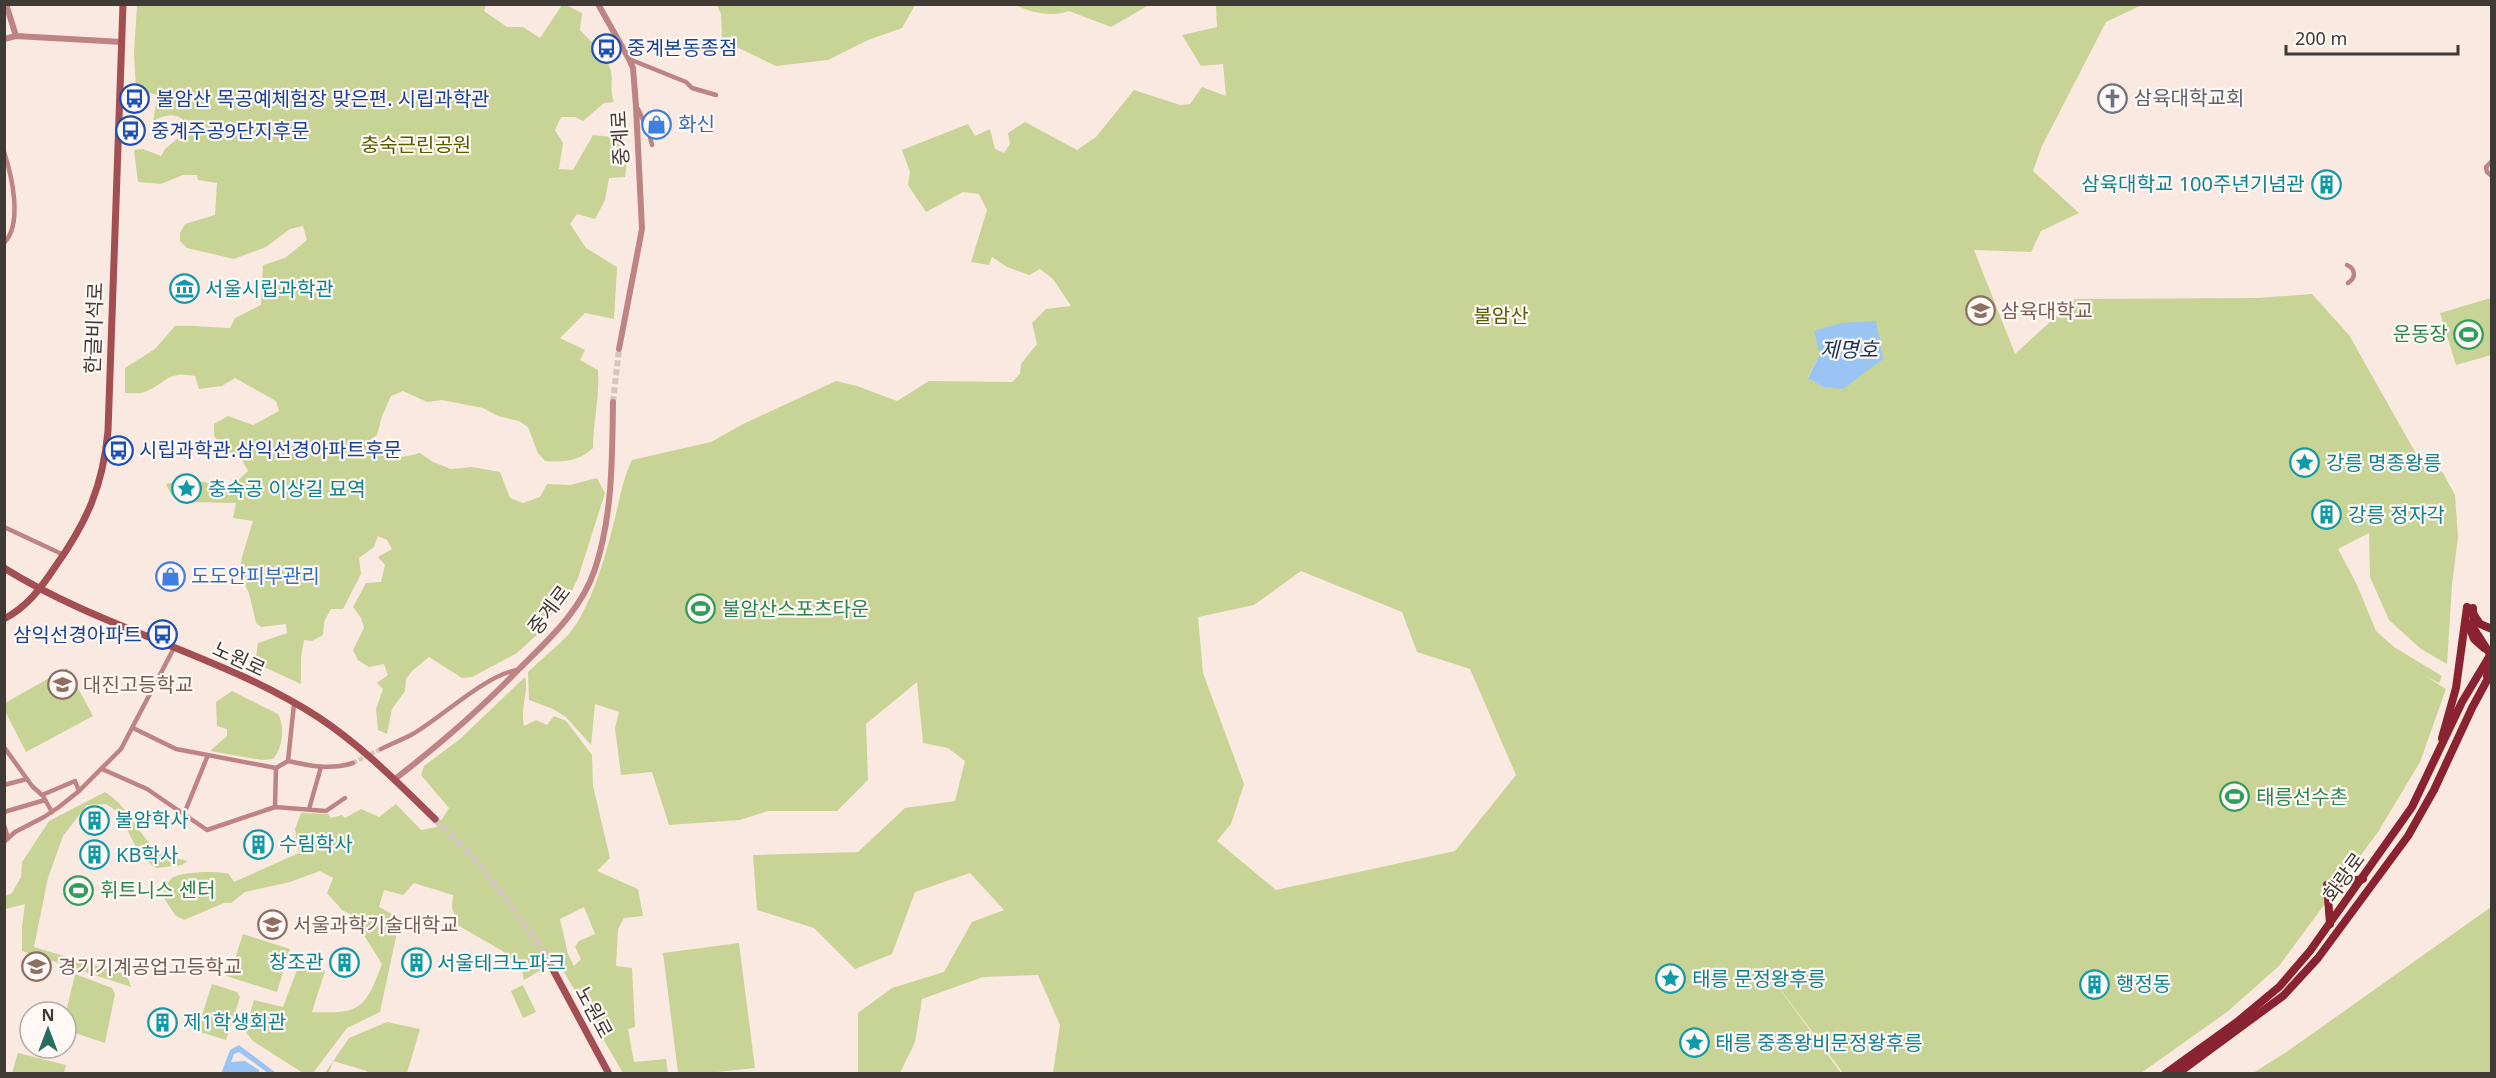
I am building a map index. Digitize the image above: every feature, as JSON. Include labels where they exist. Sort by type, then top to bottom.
[{"type":"main road","name":"한글비석로","points":[[4,620],[25,606],[64,555],[92,505],[101,477],[106,447],[123,4]]},
{"type":"main road","name":"노원로","points":[[4,568],[39,590],[244,678],[317,717],[365,752],[435,819]]},
{"type":"main road","points":[[2470,608],[2477,621],[2486,628],[2492,628]]},
{"type":"main road","points":[[2470,608],[2471,635],[2477,643],[2490,652],[2486,681]]},
{"type":"main road","points":[[2435,762],[2456,688],[2470,608]]},
{"type":"main road","name":"화랑로","points":[[2165,1074],[2237,1022],[2279,987],[2331,923],[2412,807],[2462,702],[2490,652]]},
{"type":"main road","name":"화랑로","points":[[2177,1074],[2283,996],[2318,958],[2408,836],[2430,797],[2492,671]]},
{"type":"main road","points":[[2373,884],[2370,885],[2369,882],[2382,865],[2382,853]]},
{"type":"main road","points":[[2318,958],[2319,952],[2338,926],[2337,922],[2331,923],[2328,885],[2363,879]]},
{"type":"main road","name":"노원로","points":[[551,966],[609,1074]]},
{"type":"street","points":[[6,4],[16,36]]},
{"type":"street","name":"중계로","points":[[598,4],[633,68],[636,106],[642,229],[619,349]]},
{"type":"street","points":[[4,39],[16,36],[122,42]]},
{"type":"street","points":[[629,59],[686,82],[692,87],[716,94]]},
{"type":"street","points":[[636,106],[652,145]]},
{"type":"street","points":[[4,152],[10,169],[15,198],[12,235],[4,243]]},
{"type":"street","points":[[2492,160],[2486,167],[2487,172],[2492,176]]},
{"type":"street","points":[[2347,265],[2354,273],[2353,279],[2348,283]]},
{"type":"street","name":"중계로","points":[[395,779],[485,704],[551,639],[579,602],[594,571],[610,504],[613,402]]},
{"type":"street","points":[[4,527],[64,555]]},
{"type":"street","points":[[6,840],[15,831],[52,812],[79,791],[121,749],[174,648]]},
{"type":"street","points":[[381,749],[411,735],[509,671],[519,670]]},
{"type":"street","points":[[288,761],[294,704]]},
{"type":"street","points":[[133,728],[176,749],[276,768],[288,761],[321,767],[353,763]]},
{"type":"street","points":[[4,747],[27,779],[44,797],[52,812]]},
{"type":"street","points":[[184,814],[208,755]]},
{"type":"street","points":[[309,809],[321,767]]},
{"type":"street","points":[[275,807],[276,768]]},
{"type":"street","points":[[102,769],[147,789],[207,830],[275,807],[326,812],[345,798]]},
{"type":"street","points":[[4,785],[27,779]]},
{"type":"street","points":[[4,812],[44,797],[75,781],[79,791]]},
{"type":"street","points":[[4,825],[6,840]]},
{"type":"green space","name":"충숙근린공원","points":[[137,5],[486,5],[484,11],[507,27],[523,27],[540,38],[562,5],[566,5],[582,13],[580,30],[601,53],[610,68],[614,102],[604,103],[583,121],[575,117],[561,117],[555,130],[563,143],[559,169],[573,170],[593,135],[623,138],[627,161],[625,177],[609,178],[605,200],[595,219],[577,214],[570,224],[586,248],[617,267],[614,319],[585,313],[560,338],[585,350],[580,360],[598,370],[593,448],[582,456],[570,460],[545,461],[538,453],[528,427],[519,421],[498,416],[483,408],[442,400],[427,402],[403,391],[391,396],[377,435],[365,444],[371,450],[384,456],[405,457],[420,453],[433,462],[451,469],[472,467],[500,472],[510,498],[523,503],[540,497],[547,484],[570,485],[597,478],[605,493],[578,578],[566,603],[546,619],[542,630],[517,653],[472,677],[462,678],[429,657],[406,679],[405,691],[392,709],[387,734],[378,730],[376,709],[383,689],[377,683],[388,675],[384,664],[369,667],[358,660],[353,650],[364,628],[361,618],[353,607],[366,583],[381,582],[385,565],[378,557],[392,549],[387,540],[378,536],[374,547],[359,558],[361,574],[343,609],[331,609],[324,622],[323,635],[312,641],[304,640],[301,657],[301,684],[255,663],[258,643],[287,633],[286,624],[261,627],[256,623],[249,593],[239,574],[253,521],[233,518],[236,503],[189,502],[172,496],[166,484],[187,479],[231,487],[248,471],[241,458],[226,451],[214,436],[214,424],[228,416],[253,425],[279,411],[276,401],[235,378],[222,386],[199,389],[195,376],[185,375],[172,376],[145,392],[125,393],[125,368],[155,349],[175,326],[230,328],[235,318],[261,305],[263,265],[285,258],[307,240],[303,226],[290,229],[266,247],[234,259],[187,248],[180,241],[180,233],[185,224],[215,215],[217,183],[198,180],[197,175],[183,175],[161,184],[138,182],[134,150],[143,149],[161,156],[165,149],[184,133],[186,123],[179,117],[170,115],[153,121],[158,95],[136,90],[134,53]]},
{"type":"green space","points":[[717,5],[915,5],[902,28],[868,40],[828,60],[776,66],[722,40],[721,14]]},
{"type":"green space","points":[[1016,5],[1149,5],[1111,27],[1069,11],[1056,14],[1042,13]]},
{"type":"green space","name":"불암산","points":[[1216,5],[2142,5],[2106,22],[2042,146],[2033,171],[2079,213],[2041,231],[2031,252],[1974,250],[2015,354],[2075,299],[2257,298],[2312,294],[2349,335],[2415,452],[2443,473],[2455,495],[2458,537],[2452,585],[2447,664],[2421,649],[2389,620],[2370,577],[2369,533],[2338,549],[2357,585],[2376,631],[2394,647],[2442,676],[2439,683],[2424,675],[2446,689],[2420,762],[2378,832],[2279,966],[2227,1012],[2141,1073],[1843,1073],[1757,958],[1841,1073],[1053,1073],[1060,1025],[1038,975],[983,977],[922,999],[915,1042],[900,1073],[858,1073],[858,1013],[892,988],[944,972],[972,922],[1004,910],[970,873],[915,892],[892,954],[855,969],[814,928],[757,910],[753,855],[858,852],[905,808],[955,801],[965,761],[948,748],[923,743],[917,682],[866,724],[868,780],[837,811],[768,811],[740,820],[669,825],[652,772],[621,775],[615,728],[619,712],[595,704],[591,745],[566,717],[553,709],[529,700],[528,672],[569,634],[584,611],[601,568],[623,484],[632,460],[711,442],[743,424],[836,381],[897,401],[929,381],[1012,382],[1020,374],[1021,364],[1037,344],[1032,323],[1046,309],[1071,306],[1053,279],[1040,269],[1029,275],[1007,267],[992,257],[989,265],[971,262],[987,210],[979,194],[963,192],[926,212],[908,185],[910,172],[902,150],[968,124],[975,136],[990,129],[995,149],[1004,153],[1010,144],[1008,133],[1025,122],[1077,150],[1096,137],[1134,90],[1180,105],[1190,104],[1202,87],[1226,96],[1223,64],[1201,66],[1182,35],[1217,27]],"holes":[[[1820,354],[1823,387],[1808,377]],[[1301,571],[1402,612],[1417,652],[1470,669],[1516,775],[1455,851],[1276,890],[1217,841],[1231,824],[1244,784],[1203,673],[1198,617],[1254,605]]]},
{"type":"green space","name":"운동장","points":[[2491,298],[2491,355],[2456,365],[2440,313]]},
{"type":"green space","points":[[67,668],[93,716],[26,752],[5,711],[5,703]]},
{"type":"green space","points":[[525,677],[524,726],[536,720],[547,725],[554,716],[566,721],[592,755],[593,786],[610,858],[597,871],[638,889],[643,916],[624,918],[618,929],[616,966],[632,968],[635,1027],[628,1029],[634,1062],[666,1059],[668,1073],[623,1073],[554,955],[544,956],[541,970],[524,980],[521,965],[501,950],[459,926],[452,908],[453,895],[414,883],[403,895],[384,890],[379,907],[400,918],[380,1012],[347,1028],[313,1073],[303,1073],[253,1041],[245,1031],[254,1000],[283,1007],[300,962],[325,971],[312,1012],[341,1012],[359,1006],[371,991],[382,964],[365,937],[361,920],[342,910],[327,893],[333,878],[320,871],[290,882],[245,892],[231,903],[224,903],[184,920],[175,915],[162,895],[170,880],[182,874],[216,872],[229,874],[234,882],[299,853],[295,829],[301,813],[328,814],[331,818],[342,815],[345,818],[361,809],[379,817],[396,804],[421,830],[437,827],[449,808],[421,775],[424,766],[460,739]],"holes":[[[584,907],[595,934],[579,941],[575,947],[581,959],[574,966],[568,954],[560,919]]]},
{"type":"green space","points":[[232,691],[278,714],[282,725],[282,737],[273,759],[262,760],[210,751],[227,736],[227,729],[217,726],[216,702]]},
{"type":"green space","points":[[105,792],[122,806],[153,847],[167,856],[188,861],[182,865],[156,868],[141,857],[118,812],[106,804],[87,805],[63,836],[48,878],[34,947],[127,975],[131,987],[22,951],[25,904],[5,909],[5,896],[12,893],[21,877],[22,862],[49,821]]},
{"type":"green space","points":[[2491,907],[2491,1073],[2253,1073],[2288,1051]]},
{"type":"green space","points":[[243,934],[290,949],[277,992],[226,976],[225,974],[232,968]]},
{"type":"green space","points":[[739,943],[755,1068],[707,1073],[678,1073],[663,953]]},
{"type":"green space","points":[[75,974],[112,988],[115,994],[105,1043],[78,1034],[78,1000],[69,1000]]},
{"type":"green space","points":[[212,984],[237,992],[240,997],[226,1040],[197,1031]]},
{"type":"green space","points":[[523,985],[536,1012],[523,1018],[511,991]]},
{"type":"green space","points":[[387,1022],[420,1029],[407,1073],[367,1073],[367,1071],[333,1061],[349,1038]]},
{"type":"green space","points":[[18,1053],[18,1060],[46,1060],[66,1065],[64,1073],[12,1073]]},
{"type":"water","name":"제명호","points":[[1876,321],[1883,359],[1843,389],[1823,387],[1808,378],[1820,354],[1814,331],[1841,323]]},
{"type":"water","points":[[239,1045],[276,1073],[221,1074],[230,1050]]},
{"type":"pier","points":[[239,1052],[268,1073],[259,1073],[259,1070],[245,1061],[231,1062],[234,1054]]},
{"type":"tunnel","points":[[613,402],[619,349]]},
{"type":"tunnel","points":[[353,763],[381,749]]},
{"type":"tunnel","points":[[435,819],[481,866],[544,952],[551,966]]},
{"type":"place","name":"중계본동종점","points":[[606,48]]},
{"type":"place","name":"삼육대학교회","points":[[2113,98]]},
{"type":"place","name":"불암산 목공예체험장 맞은편. 시립과학관","points":[[135,99]]},
{"type":"place","name":"화신","points":[[657,124]]},
{"type":"place","name":"중계주공9단지후문","points":[[130,131]]},
{"type":"place","name":"삼육대학교 100주년기념관","points":[[2326,184]]},
{"type":"place","name":"서울시립과학관","points":[[184,289]]},
{"type":"place","name":"삼육대학교","points":[[1980,311]]},
{"type":"place","name":"운동장","points":[[2469,334]]},
{"type":"place","name":"시립과학관.삼익선경아파트후문","points":[[118,450]]},
{"type":"place","name":"강릉 명종왕릉","points":[[2305,463]]},
{"type":"place","name":"충숙공 이상길 묘역","points":[[187,489]]},
{"type":"place","name":"강릉 정자각","points":[[2327,515]]},
{"type":"place","name":"도도안피부관리","points":[[170,576]]},
{"type":"place","name":"불암산스포츠타운","points":[[701,609]]},
{"type":"place","name":"삼익선경아파트","points":[[163,635]]},
{"type":"place","name":"대진고등학교","points":[[62,685]]},
{"type":"place","name":"태릉선수촌","points":[[2235,797]]},
{"type":"place","name":"불암학사","points":[[94,820]]},
{"type":"place","name":"수림학사","points":[[258,844]]},
{"type":"place","name":"KB학사","points":[[95,855]]},
{"type":"place","name":"휘트니스 센터","points":[[79,890]]},
{"type":"place","name":"서울과학기술대학교","points":[[272,925]]},
{"type":"place","name":"창조관","points":[[345,962]]},
{"type":"place","name":"서울테크노파크","points":[[416,963]]},
{"type":"place","name":"경기기계공업고등학교","points":[[37,967]]},
{"type":"place","name":"태릉 문정왕후릉","points":[[1671,979]]},
{"type":"place","name":"행정동","points":[[2095,984]]},
{"type":"place","name":"제1학생회관","points":[[162,1022]]},
{"type":"place","name":"태릉 중종왕비문정왕후릉","points":[[1694,1043]]}]
